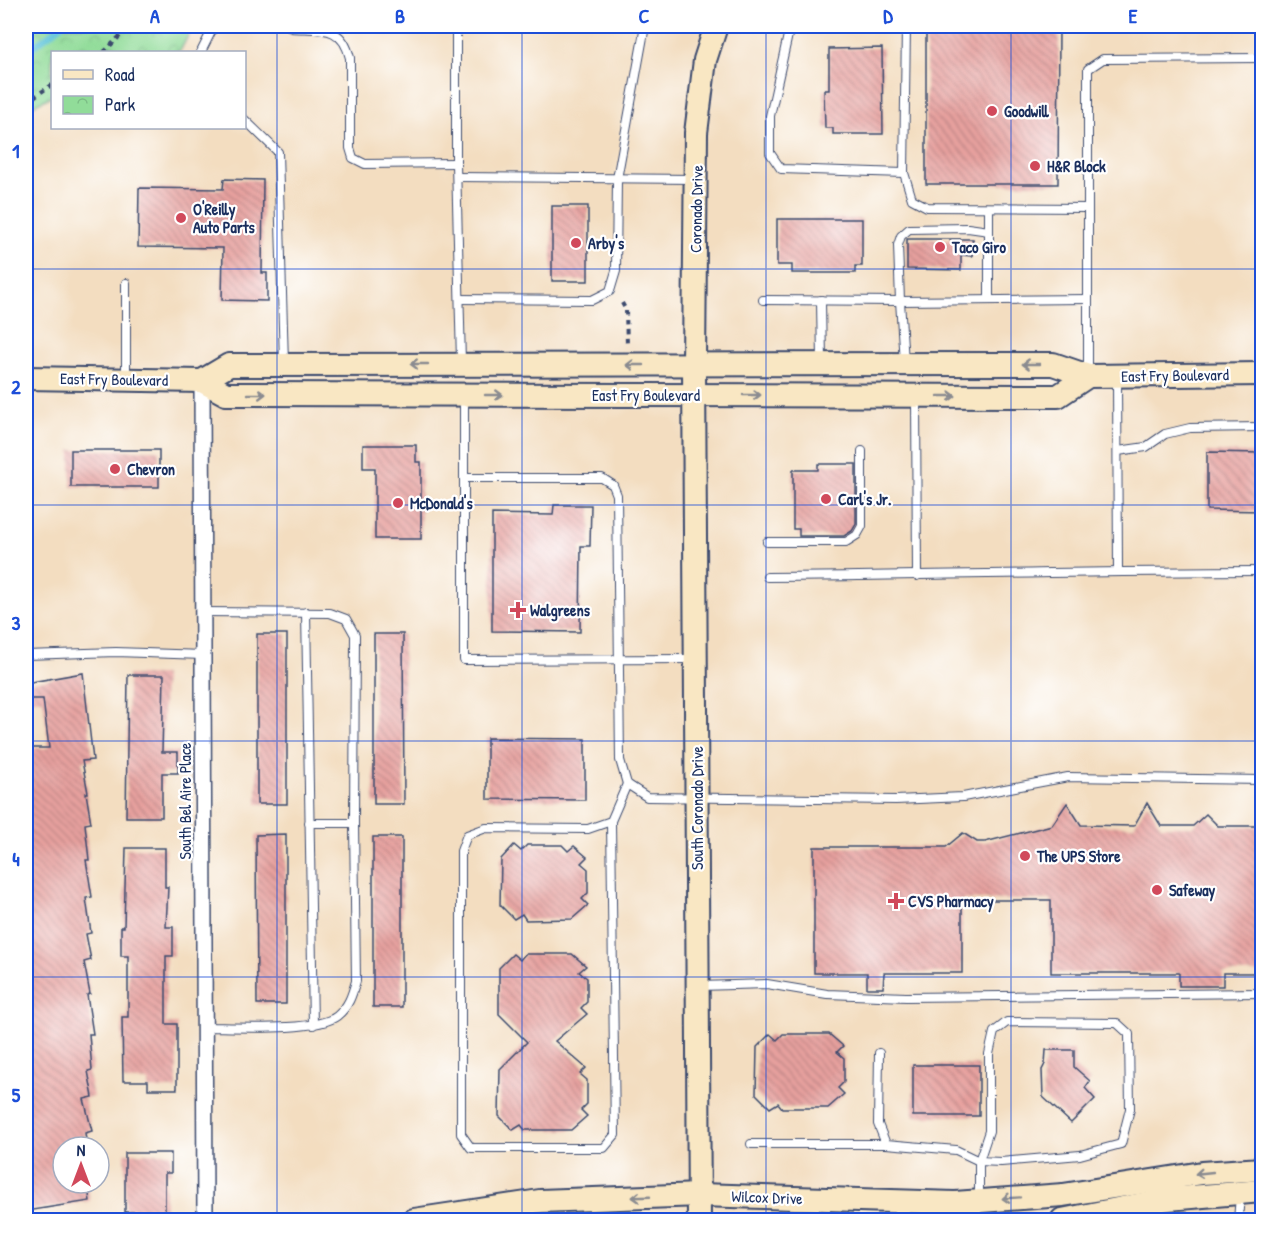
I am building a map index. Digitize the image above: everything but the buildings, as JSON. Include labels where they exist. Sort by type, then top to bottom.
[{"type":"street","name":"Coronado Drive","points":[[694,395],[696,133],[704,70],[716,26]]},
{"type":"street","name":"East Fry Boulevard","points":[[202,381],[230,365],[1053,364],[1088,376],[1263,374]]},
{"type":"street","name":"East Fry Boulevard","points":[[26,378],[202,381],[226,394],[1059,396],[1088,376]]},
{"type":"street","name":"South Bel Aire Place","points":[[202,381],[205,1221]]},
{"type":"street","name":"South Coronado Drive","points":[[694,395],[699,1221]]},
{"type":"street","name":"Wilcox Drive","points":[[414,1221],[540,1201],[700,1195],[955,1203],[1063,1195],[1202,1173],[1252,1169]]},
{"type":"street","points":[[1062,1221],[1168,1199],[1252,1192]]},
{"type":"lane","points":[[202,51],[214,26]]},
{"type":"lane","points":[[290,26],[291,28],[337,33],[347,44],[350,58],[350,148],[353,158],[365,164],[456,163]]},
{"type":"lane","points":[[456,26],[456,163],[461,364]]},
{"type":"lane","points":[[460,299],[592,300],[610,291],[616,271],[617,179],[645,26]]},
{"type":"lane","points":[[790,26],[770,116],[770,153],[781,170],[904,173]]},
{"type":"lane","points":[[906,26],[904,173],[912,199],[927,207],[1088,208]]},
{"type":"lane","points":[[1088,376],[1088,69],[1104,59],[1263,58]]},
{"type":"lane","points":[[246,121],[278,152],[284,365]]},
{"type":"lane","points":[[457,177],[696,178]]},
{"type":"lane","points":[[989,208],[990,299]]},
{"type":"lane","points":[[904,363],[898,245],[901,236],[909,229],[968,228],[989,231]]},
{"type":"lane","points":[[126,283],[126,378]]},
{"type":"lane","points":[[763,300],[1088,299]]},
{"type":"lane","points":[[821,300],[822,364]]},
{"type":"lane","points":[[1117,376],[1118,571]]},
{"type":"lane","points":[[464,394],[464,660],[696,658]]},
{"type":"lane","points":[[916,396],[917,576]]},
{"type":"lane","points":[[1118,452],[1146,447],[1166,434],[1190,429],[1263,428]]},
{"type":"lane","points":[[767,542],[846,542],[857,536],[862,526],[862,452]]},
{"type":"lane","points":[[465,478],[602,478],[613,485],[617,495],[620,760],[627,784],[611,821],[615,1135],[603,1148],[471,1148],[461,1134],[461,851],[467,835],[486,828],[588,829],[611,821]]},
{"type":"lane","points":[[767,577],[1263,571]]},
{"type":"lane","points":[[203,612],[330,613],[346,619],[355,635],[356,981],[350,1002],[336,1017],[313,1025],[204,1027]]},
{"type":"lane","points":[[306,612],[313,1025]]},
{"type":"lane","points":[[26,655],[116,652],[203,655]]},
{"type":"lane","points":[[627,784],[647,797],[896,800],[963,797],[1068,777],[1263,780]]},
{"type":"lane","points":[[309,823],[354,823]]},
{"type":"lane","points":[[698,986],[767,984],[828,994],[906,997],[1263,993]]},
{"type":"lane","points":[[751,1144],[886,1144],[956,1150],[979,1161],[1080,1155],[1121,1144],[1130,1109],[1129,1034],[1117,1023],[1007,1022],[994,1032],[989,1054],[990,1131],[979,1161],[979,1201]]},
{"type":"lane","points":[[879,1053],[878,1124],[886,1144]]},
{"type":"lane","points":[[1252,1169],[1252,1192],[1238,1220],[1263,1219]]},
{"type":"path","points":[[105,51],[130,26]]},
{"type":"path","points":[[26,102],[51,86]]},
{"type":"path","points":[[622,303],[626,309],[627,345]]},
{"type":"green space","points":[[26,26],[193,26],[180,51],[51,51],[51,96],[31,106],[26,111]]},
{"type":"waterway","points":[[26,52],[61,26]]},
{"type":"place","name":"Goodwill","points":[[992,111]]},
{"type":"place","name":"H&R Block","points":[[1035,166]]},
{"type":"place","name":"O'Reilly Auto Parts","points":[[181,218]]},
{"type":"place","name":"Arby's","points":[[576,243]]},
{"type":"place","name":"Taco Giro","points":[[940,247]]},
{"type":"place","name":"Chevron","points":[[115,469]]},
{"type":"place","name":"Carl's Jr.","points":[[826,499]]},
{"type":"place","name":"McDonald's","points":[[398,503]]},
{"type":"place","name":"Walgreens","points":[[518,610]]},
{"type":"place","name":"The UPS Store","points":[[1025,856]]},
{"type":"place","name":"Safeway","points":[[1157,890]]},
{"type":"place","name":"CVS Pharmacy","points":[[896,901]]}]
